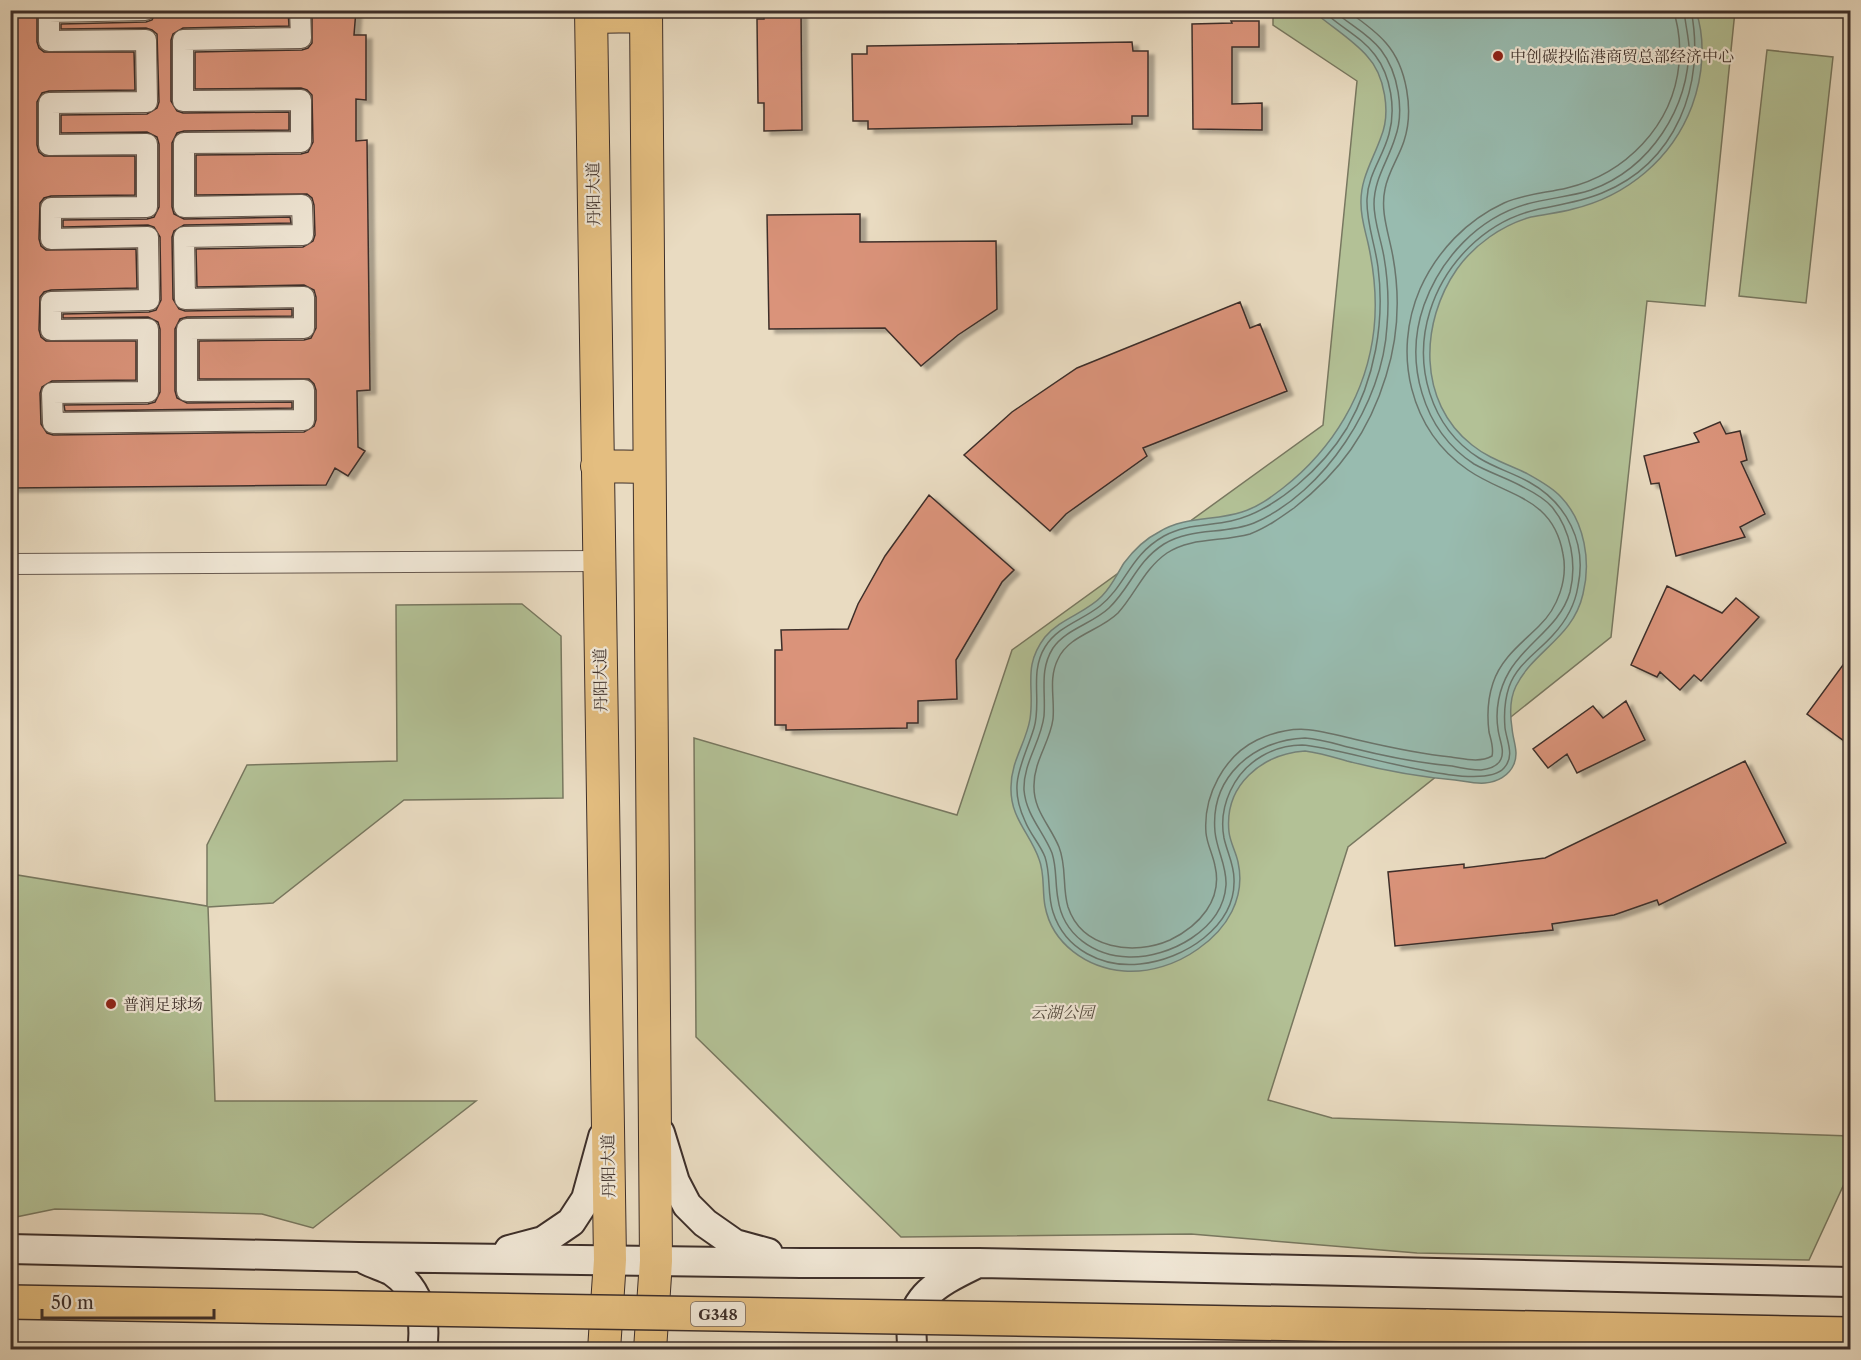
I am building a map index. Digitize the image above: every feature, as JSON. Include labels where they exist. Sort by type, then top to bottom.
[{"type":"highway","name":"G348","points":[[10,1302],[1851,1334]]},
{"type":"main road","points":[[591,14],[646,13],[656,1261],[650,1350]]},
{"type":"main road","name":"丹阳大道","points":[[591,14],[610,1260],[604,1350]]},
{"type":"main road","points":[[597,466],[649,467]]},
{"type":"street","points":[[145,10],[49,12],[49,41],[146,40],[147,102],[49,103],[49,145],[147,144],[147,207],[51,208],[51,239],[148,237],[149,300],[51,302],[51,330],[147,329],[148,392],[52,393],[53,423],[304,420],[304,390],[188,391],[187,329],[304,328],[304,297],[185,299],[184,247],[184,237],[303,235],[302,205],[184,207],[184,143],[301,142],[301,100],[183,102],[183,40],[301,38],[300,10]]},
{"type":"street","points":[[10,564],[598,561]]},
{"type":"street","points":[[655,1113],[675,1182],[687,1205],[705,1223],[735,1244],[801,1263]]},
{"type":"street","points":[[453,1258],[507,1250],[543,1241],[571,1222],[586,1199],[608,1118]]},
{"type":"street","points":[[10,1250],[801,1263],[978,1263],[1851,1282]]},
{"type":"street","points":[[359,1257],[392,1272],[410,1289],[423,1314],[425,1334],[422,1350]]},
{"type":"street","points":[[913,1350],[911,1323],[921,1299],[942,1280],[978,1263]]},
{"type":"green space","name":"云湖公园","points":[[1273,11],[1735,11],[1705,306],[1647,301],[1611,637],[1348,847],[1268,1100],[1332,1118],[1850,1136],[1850,1171],[1809,1260],[1417,1253],[1191,1234],[901,1237],[696,1037],[694,738],[957,815],[1012,650],[1323,425],[1357,81],[1273,25]]},
{"type":"green space","points":[[1767,50],[1833,57],[1806,303],[1739,296]]},
{"type":"green space","points":[[522,604],[561,636],[563,798],[404,800],[273,903],[208,907],[215,1101],[476,1101],[313,1228],[262,1214],[55,1209],[11,1218],[11,874],[207,906],[207,845],[247,765],[397,761],[396,605]]},
{"type":"water","points":[[1313,11],[1696,11],[1702,46],[1701,71],[1696,95],[1683,125],[1673,143],[1645,173],[1612,195],[1593,203],[1531,217],[1510,225],[1489,237],[1457,269],[1436,313],[1431,337],[1430,361],[1433,384],[1441,407],[1454,427],[1478,450],[1530,475],[1557,493],[1576,518],[1584,543],[1585,582],[1578,609],[1562,633],[1524,674],[1514,691],[1511,718],[1516,755],[1512,768],[1498,780],[1477,783],[1401,773],[1305,751],[1274,758],[1249,775],[1233,800],[1229,815],[1229,832],[1240,875],[1237,900],[1226,922],[1198,949],[1172,963],[1144,971],[1110,969],[1073,952],[1055,932],[1045,906],[1039,859],[1014,808],[1012,778],[1030,719],[1031,668],[1038,648],[1051,630],[1096,602],[1112,584],[1124,563],[1144,542],[1179,523],[1232,515],[1253,508],[1269,499],[1301,473],[1317,456],[1345,418],[1355,397],[1370,353],[1375,308],[1373,275],[1362,214],[1361,195],[1384,127],[1386,106],[1378,73],[1367,56]]},
{"type":"building","points":[[10,10],[37,10],[37,42],[39,48],[44,52],[134,52],[135,90],[49,91],[42,93],[37,102],[37,145],[39,152],[44,156],[135,156],[135,195],[51,196],[44,198],[40,203],[39,239],[41,246],[46,250],[136,249],[137,288],[51,290],[44,292],[40,297],[39,330],[41,337],[46,341],[136,341],[136,380],[52,381],[42,387],[40,393],[41,424],[47,433],[53,435],[304,432],[314,426],[316,390],[309,379],[199,379],[199,341],[304,340],[311,338],[316,328],[314,290],[304,285],[197,287],[196,249],[303,247],[313,241],[315,235],[314,205],[312,198],[307,194],[196,195],[196,155],[301,154],[308,152],[313,142],[312,95],[301,88],[195,89],[195,52],[302,50],[308,48],[312,43],[312,10],[356,10],[354,35],[366,35],[366,100],[356,99],[356,141],[367,140],[370,390],[357,391],[358,447],[365,451],[348,476],[335,468],[326,485],[10,488]]},
{"type":"building","points":[[157,10],[288,10],[289,26],[183,28],[173,34],[171,40],[171,101],[177,111],[183,113],[289,112],[289,130],[184,131],[177,133],[172,143],[172,207],[174,214],[184,219],[290,217],[291,223],[184,225],[174,231],[172,237],[173,299],[179,309],[185,311],[292,309],[292,316],[187,317],[180,319],[175,329],[177,398],[187,403],[292,402],[292,408],[65,411],[64,405],[148,404],[155,402],[160,392],[158,322],[148,317],[63,318],[63,314],[156,310],[161,300],[160,237],[154,227],[148,225],[63,227],[63,220],[154,217],[159,207],[159,144],[157,137],[147,132],[61,133],[61,115],[147,114],[157,108],[159,102],[157,34],[152,30],[146,28],[61,29],[61,24],[146,22],[152,20]]},
{"type":"building","points":[[764,10],[801,10],[802,130],[764,131],[764,103],[758,103],[757,19],[764,19]]},
{"type":"building","points":[[1231,21],[1259,21],[1259,47],[1232,47],[1232,104],[1262,103],[1262,130],[1193,129],[1192,24],[1232,23]]},
{"type":"building","points":[[1132,42],[1133,51],[1148,51],[1148,116],[1132,116],[1132,124],[868,129],[868,121],[853,121],[852,54],[867,54],[867,46]]},
{"type":"building","points":[[860,214],[860,242],[996,241],[997,309],[958,335],[921,366],[885,328],[769,329],[767,215]]},
{"type":"building","points":[[1240,302],[1250,328],[1260,324],[1287,391],[1143,448],[1147,456],[1066,514],[1050,531],[964,455],[1012,412],[1077,368]]},
{"type":"building","points":[[1720,422],[1726,434],[1740,431],[1747,460],[1741,462],[1765,514],[1740,527],[1745,537],[1676,556],[1659,483],[1651,484],[1644,456],[1699,442],[1694,433]]},
{"type":"building","points":[[929,495],[1014,570],[1002,582],[956,660],[957,699],[918,701],[918,723],[907,723],[907,728],[786,730],[786,725],[775,725],[775,650],[782,650],[781,630],[848,629],[858,604],[885,556]]},
{"type":"building","points":[[1667,586],[1722,613],[1736,598],[1759,617],[1701,681],[1694,675],[1680,690],[1660,672],[1657,677],[1631,665]]},
{"type":"building","points":[[1851,654],[1851,746],[1807,714]]},
{"type":"building","points":[[1626,701],[1645,740],[1577,773],[1567,754],[1548,768],[1533,749],[1593,706],[1603,718]]},
{"type":"building","points":[[1745,761],[1786,843],[1659,905],[1657,900],[1614,915],[1552,924],[1553,930],[1395,946],[1388,872],[1464,864],[1464,868],[1545,858]]},
{"type":"place","name":"中创碳投临港商贸总部经济中心","points":[[1498,56]]},
{"type":"place","name":"普润足球场","points":[[111,1004]]}]
